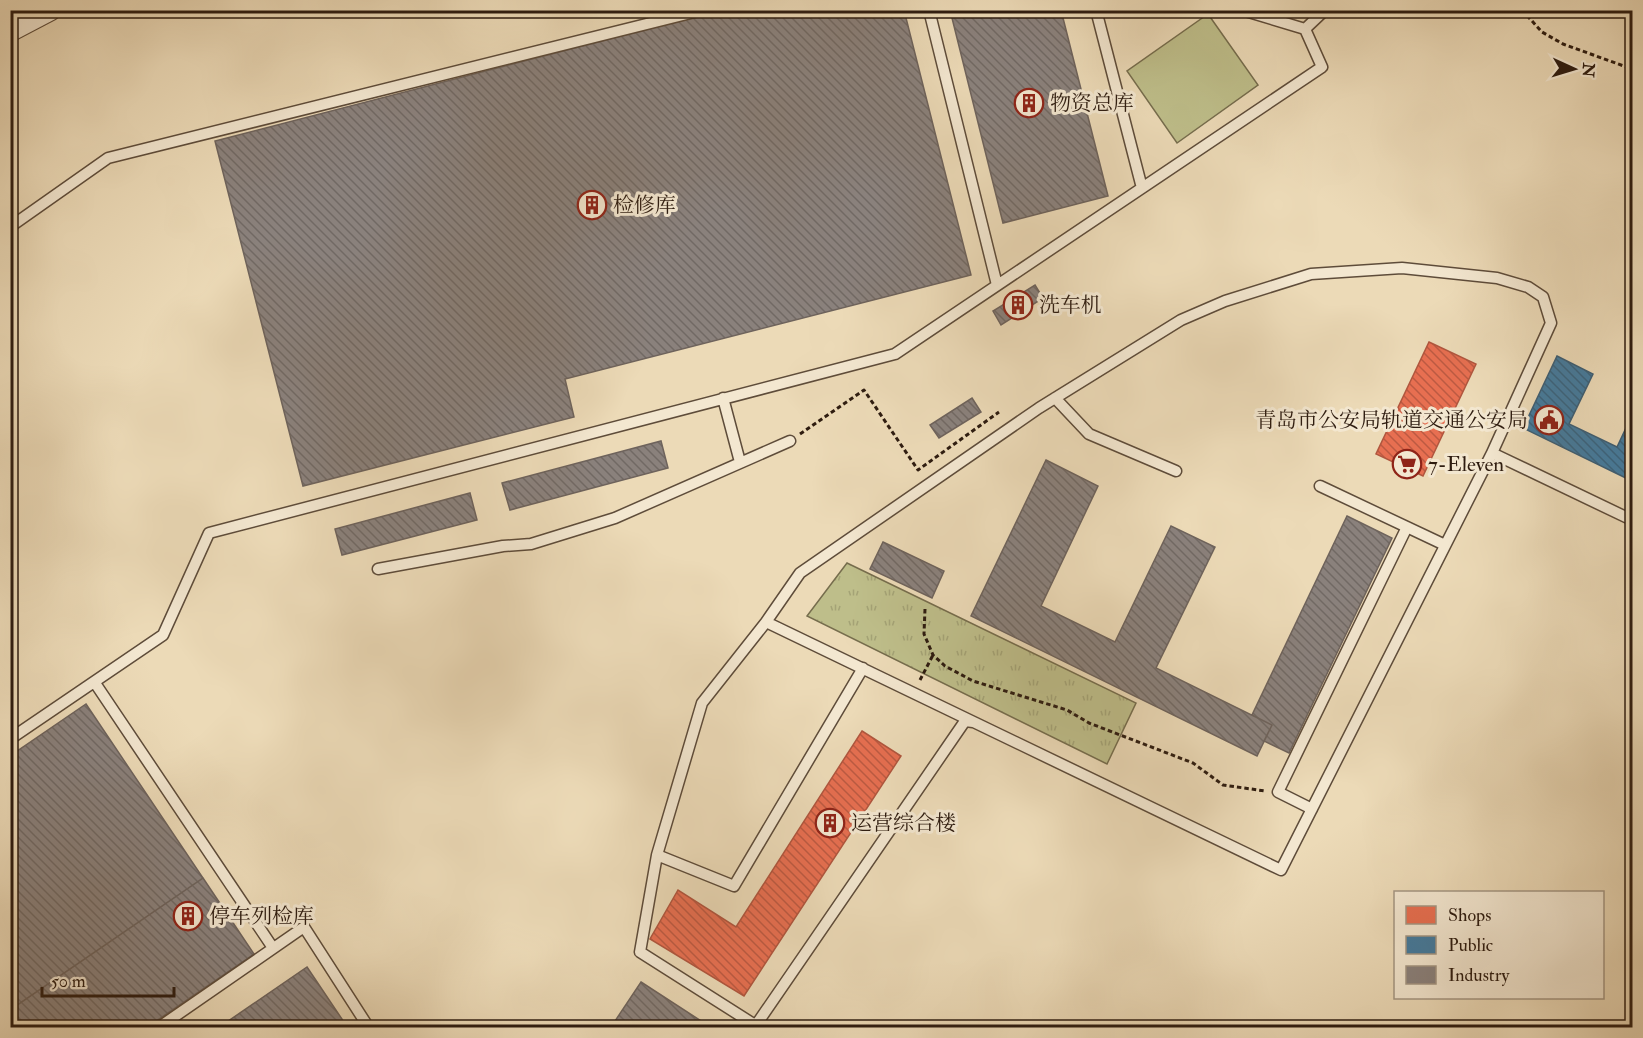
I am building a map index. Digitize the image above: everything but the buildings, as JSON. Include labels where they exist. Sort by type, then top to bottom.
[{"type":"street","points":[[10,31],[50,10]]},
{"type":"lane","points":[[10,227],[108,158],[703,10]]},
{"type":"lane","points":[[929,10],[997,285]]},
{"type":"lane","points":[[1096,10],[1142,188]]},
{"type":"lane","points":[[10,739],[163,635],[209,533],[895,354],[1322,67],[1305,29],[1242,10]]},
{"type":"lane","points":[[1305,29],[1325,10]]},
{"type":"lane","points":[[766,622],[863,668],[914,693],[977,723],[1281,870],[1492,453],[1551,323],[1543,297],[1528,286],[1497,278],[1402,268],[1311,274],[1225,301],[1181,320],[1055,398],[800,573],[766,622],[702,703],[657,855],[640,952],[754,1026],[965,721],[977,723]]},
{"type":"lane","points":[[723,398],[740,462]]},
{"type":"lane","points":[[1055,398],[1089,434],[1176,471]]},
{"type":"lane","points":[[378,568],[503,546],[531,544],[615,518],[790,441]]},
{"type":"lane","points":[[1492,453],[1632,520]]},
{"type":"lane","points":[[1320,486],[1445,545]]},
{"type":"lane","points":[[1312,808],[1278,792],[1407,527]]},
{"type":"lane","points":[[657,855],[734,886],[863,668]]},
{"type":"lane","points":[[95,683],[273,948]]},
{"type":"lane","points":[[158,1028],[303,927],[369,1028]]},
{"type":"path","points":[[1522,10],[1542,33],[1563,44],[1632,69]]},
{"type":"path","points":[[790,441],[864,390],[918,470],[999,412]]},
{"type":"path","points":[[925,609],[924,634],[933,655],[945,666],[973,681],[1067,710],[1089,723],[1193,763],[1223,785],[1234,789],[1278,792]]},
{"type":"path","points":[[914,693],[933,655]]},
{"type":"green space","points":[[1208,14],[1258,85],[1177,143],[1127,71]]},
{"type":"green space","points":[[847,563],[1136,703],[1107,764],[807,616]]},
{"type":"place","name":"物资总库","points":[[1029,103]]},
{"type":"place","name":"检修库","points":[[592,205]]},
{"type":"place","name":"洗车机","points":[[1018,305]]},
{"type":"place","name":"青岛市公安局轨道交通公安局","points":[[1549,420]]},
{"type":"place","name":"7-Eleven","points":[[1407,464]]},
{"type":"place","name":"运营综合楼","points":[[830,823]]},
{"type":"place","name":"停车列检库","points":[[188,916]]}]
